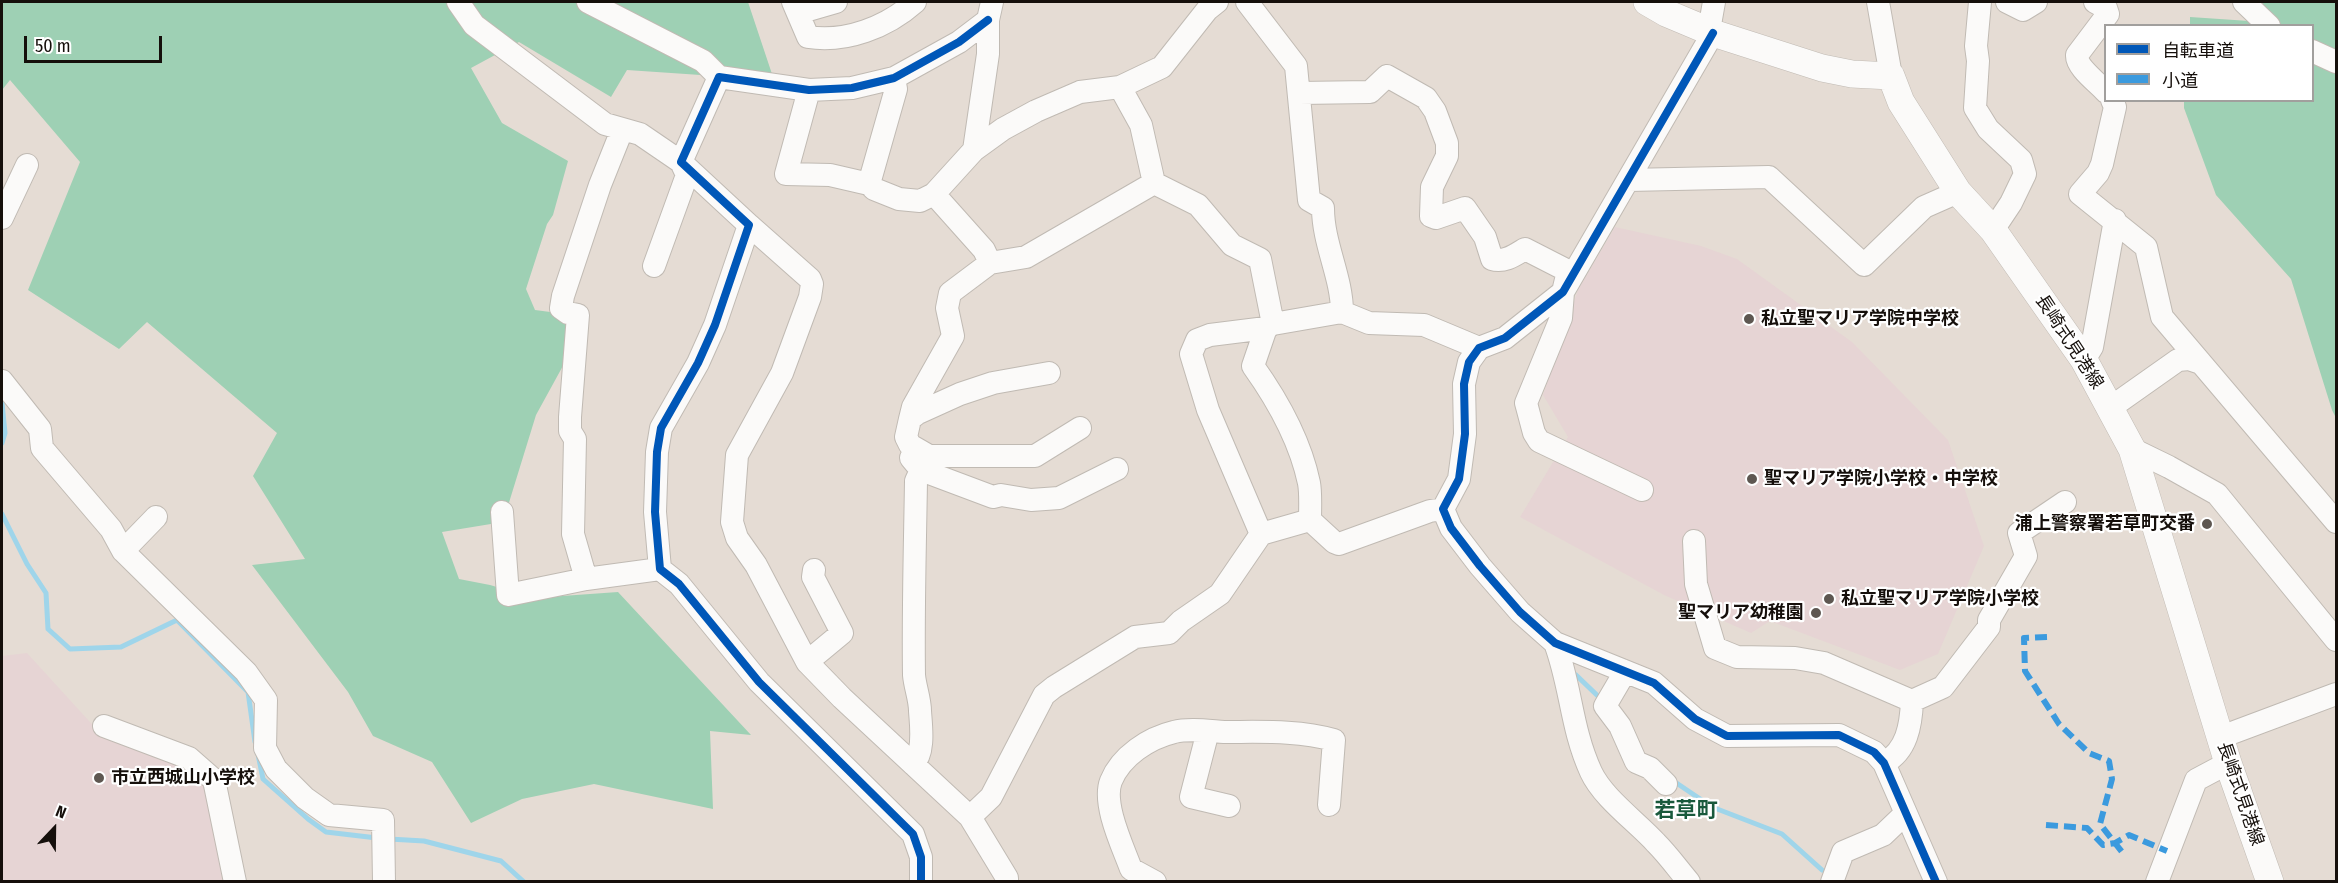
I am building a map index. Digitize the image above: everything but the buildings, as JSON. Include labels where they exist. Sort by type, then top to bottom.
[{"type":"main road","points":[[1647,2],[1709,32],[1822,68],[1852,74],[1891,76]]},
{"type":"main road","name":"長崎式見港線","points":[[1891,76],[1901,102],[1958,192],[1993,230],[2084,360],[2132,449],[2224,750],[2270,882]]},
{"type":"street","points":[[458,2],[474,25],[605,124],[640,134],[681,162],[810,279],[812,285],[804,316],[782,373],[737,455],[732,522],[737,538],[756,565],[807,662],[842,698],[970,817],[1007,878],[1007,882]]},
{"type":"street","points":[[588,2],[703,61],[719,77],[809,90],[852,88],[894,78],[959,42],[990,11]]},
{"type":"street","points":[[836,2],[796,7],[808,37],[821,39],[853,35],[902,6]]},
{"type":"street","points":[[809,90],[786,174],[830,175],[868,184],[874,189],[899,199],[920,201],[934,194],[974,150],[1003,129],[1036,111],[1080,92],[1120,87],[1162,67],[1207,10],[1217,2]]},
{"type":"street","points":[[1247,2],[1296,66],[1309,200],[1323,208],[1323,222],[1342,292],[1342,312]]},
{"type":"street","points":[[1443,509],[1459,479],[1465,434],[1464,384],[1469,362],[1479,348],[1505,338],[1563,292],[1628,180],[1709,32],[1714,2]]},
{"type":"street","points":[[1878,2],[1891,76]]},
{"type":"street","points":[[1980,2],[1976,46],[1978,61],[1975,108],[1988,129],[2021,160],[2025,174],[2011,203],[1993,230]]},
{"type":"street","points":[[2007,2],[2023,10],[2036,2]]},
{"type":"street","points":[[2096,2],[2106,8],[2108,14],[2079,52],[2076,60],[2080,67],[2104,90]]},
{"type":"street","points":[[2244,2],[2268,24]]},
{"type":"street","points":[[974,150],[988,54],[990,11]]},
{"type":"street","points":[[2314,51],[2337,62]]},
{"type":"street","points":[[1299,93],[1370,92],[1387,76],[1426,98],[1447,143],[1447,156],[1432,187],[1431,216],[1436,218],[1465,208],[1485,237],[1492,259],[1498,261],[1512,257],[1525,249],[1568,271],[1563,292],[1561,318],[1526,403],[1534,433],[1539,441],[1642,490]]},
{"type":"street","points":[[654,266],[687,175],[681,162],[719,77]]},
{"type":"street","points":[[868,184],[896,89],[894,78]]},
{"type":"street","points":[[1120,87],[1141,125],[1154,183]]},
{"type":"street","points":[[2113,102],[2115,107],[2102,164],[2098,173],[2080,195],[2115,220],[2146,247],[2162,318],[2337,522]]},
{"type":"street","points":[[586,579],[573,534],[575,439],[570,431],[570,417],[578,315],[568,313],[561,308],[562,296],[600,184],[622,130]]},
{"type":"street","points":[[2,218],[27,165]]},
{"type":"street","points":[[1628,180],[1769,177],[1864,265],[1924,207],[1958,192]]},
{"type":"street","points":[[1117,469],[1059,498],[1031,500],[1001,495],[993,497],[921,470],[911,458],[910,445],[906,437],[913,407],[953,336],[947,308],[950,293],[990,263],[1026,257],[1154,183]]},
{"type":"street","points":[[1154,183],[1198,205],[1232,245],[1260,259],[1270,326],[1253,366],[1273,394],[1299,447],[1309,484],[1310,520],[1339,544],[1430,511],[1443,509]]},
{"type":"street","points":[[934,194],[984,250],[990,263]]},
{"type":"street","points":[[2084,360],[2092,347],[2115,220]]},
{"type":"street","points":[[660,569],[655,512],[657,452],[661,428],[702,354],[715,325],[749,225]]},
{"type":"street","points":[[1261,534],[1208,410],[1191,354],[1197,340],[1210,335],[1342,312],[1369,323],[1424,325],[1479,348]]},
{"type":"street","points":[[2110,408],[2178,360],[2189,359],[2201,363]]},
{"type":"street","points":[[910,419],[960,394],[993,383],[1049,373]]},
{"type":"street","points":[[2,381],[40,429],[42,448],[111,529],[123,551],[246,672],[266,700],[265,748],[276,769],[304,798],[329,815],[383,820],[384,882]]},
{"type":"street","points":[[910,445],[929,456],[1035,456],[1080,428]]},
{"type":"street","points":[[2132,449],[2217,494],[2337,640]]},
{"type":"street","points":[[914,765],[918,760],[921,730],[914,646],[916,481],[921,470]]},
{"type":"street","points":[[1694,541],[1696,584],[1715,648],[1737,657],[1795,657],[1824,663],[1912,701],[1943,687],[1989,627],[1989,620],[2026,556],[2019,533],[2065,502]]},
{"type":"street","points":[[1443,509],[1451,528],[1480,567],[1520,612],[1555,643],[1654,683],[1695,720],[1727,736],[1839,735],[1874,752],[1884,763],[1936,882]]},
{"type":"street","points":[[502,512],[508,595],[586,579],[660,569],[679,584],[759,682],[913,834],[921,857],[921,882]]},
{"type":"street","points":[[123,551],[156,517]]},
{"type":"street","points":[[970,817],[991,797],[1044,695],[1135,637],[1169,633],[1181,621],[1220,594],[1261,534],[1310,520]]},
{"type":"street","points":[[807,662],[842,633],[813,577],[814,570]]},
{"type":"street","points":[[1555,643],[1561,659],[1574,727],[1592,774],[1606,793],[1656,843],[1689,882]]},
{"type":"street","points":[[1622,670],[1622,677],[1605,706],[1620,726],[1636,762],[1650,768],[1666,784]]},
{"type":"street","points":[[2157,882],[2196,780],[2224,750],[2337,694]]},
{"type":"street","points":[[1884,763],[1895,757],[1905,738],[1911,724],[1912,701]]},
{"type":"street","points":[[104,726],[189,758],[214,780],[235,882]]},
{"type":"street","points":[[1155,882],[1131,869],[1116,830],[1109,800],[1111,781],[1131,753],[1153,739],[1176,731],[1208,731],[1309,733],[1334,740],[1329,805]]},
{"type":"street","points":[[1208,731],[1191,797],[1229,806]]},
{"type":"street","points":[[1832,882],[1842,852],[1883,835],[1905,814]]},
{"type":"shaded area","name":"聖マリア学院小学校・中学校","points":[[1615,227],[1701,246],[1737,259],[1852,342],[1948,440],[1984,546],[1938,654],[1900,670],[1770,621],[1751,633],[1664,595],[1520,517],[1568,437],[1543,395],[1578,290]]},
{"type":"shaded area","name":"市立西城山小学校","points":[[27,653],[100,733],[187,767],[205,788],[223,882],[2,882],[2,656]]},
{"type":"green space","points":[[2,2],[748,2],[774,80],[627,70],[611,97],[519,42],[471,68],[502,123],[568,161],[553,215],[547,224],[526,289],[535,310],[573,315],[570,353],[536,415],[503,522],[442,532],[459,579],[534,598],[618,592],[751,735],[710,731],[713,809],[594,784],[522,799],[471,823],[432,762],[373,736],[348,692],[252,565],[305,559],[253,476],[277,433],[147,322],[119,349],[28,290],[80,162],[10,80],[2,90]]},
{"type":"green space","points":[[2264,2],[2336,2],[2336,418],[2291,279],[2216,195],[2184,108],[2184,102],[2314,102],[2314,24],[2190,24],[2190,17],[2249,21]]},
{"type":"waterway","points":[[2,403],[5,433],[2,443]]},
{"type":"waterway","points":[[2,514],[27,564],[46,593],[48,629],[70,649],[121,647],[177,620],[248,692],[255,742]]},
{"type":"waterway","points":[[1576,675],[1601,699]]},
{"type":"waterway","points":[[258,754],[263,779],[326,832],[377,838]]},
{"type":"waterway","points":[[1672,780],[1712,807],[1782,834],[1822,870]]},
{"type":"waterway","points":[[389,839],[424,841],[501,861],[524,882]]},
{"type":"marked path","points":[[2047,637],[2024,638],[2025,671],[2059,724],[2089,753],[2109,761],[2112,779],[2100,824],[2122,852]]},
{"type":"marked path","points":[[2046,825],[2087,828],[2103,845],[2115,843],[2129,835],[2167,851]]},
{"type":"cycle path","points":[[921,882],[921,857],[913,834],[759,682],[679,584],[660,569],[655,512],[657,452],[661,428],[698,363],[715,325],[749,225],[681,162],[719,77],[809,90],[852,88],[894,78],[959,42],[988,20]]},
{"type":"cycle path","points":[[1713,33],[1563,292],[1505,338],[1479,348],[1469,362],[1464,384],[1465,434],[1459,479],[1443,509],[1451,528],[1480,566],[1520,612],[1555,643],[1654,683],[1695,719],[1727,736],[1839,735],[1874,752],[1884,763],[1936,882]]},
{"type":"place","name":"私立聖マリア学院中学校","points":[[1749,319]]},
{"type":"place","name":"聖マリア学院小学校・中学校","points":[[1752,479]]},
{"type":"place","name":"浦上警察署若草町交番","points":[[2207,524]]},
{"type":"place","name":"私立聖マリア学院小学校","points":[[1829,599]]},
{"type":"place","name":"聖マリア幼稚園","points":[[1816,613]]},
{"type":"place","name":"市立西城山小学校","points":[[99,778]]},
{"type":"district","name":"若草町","points":[[1686,811]]}]
